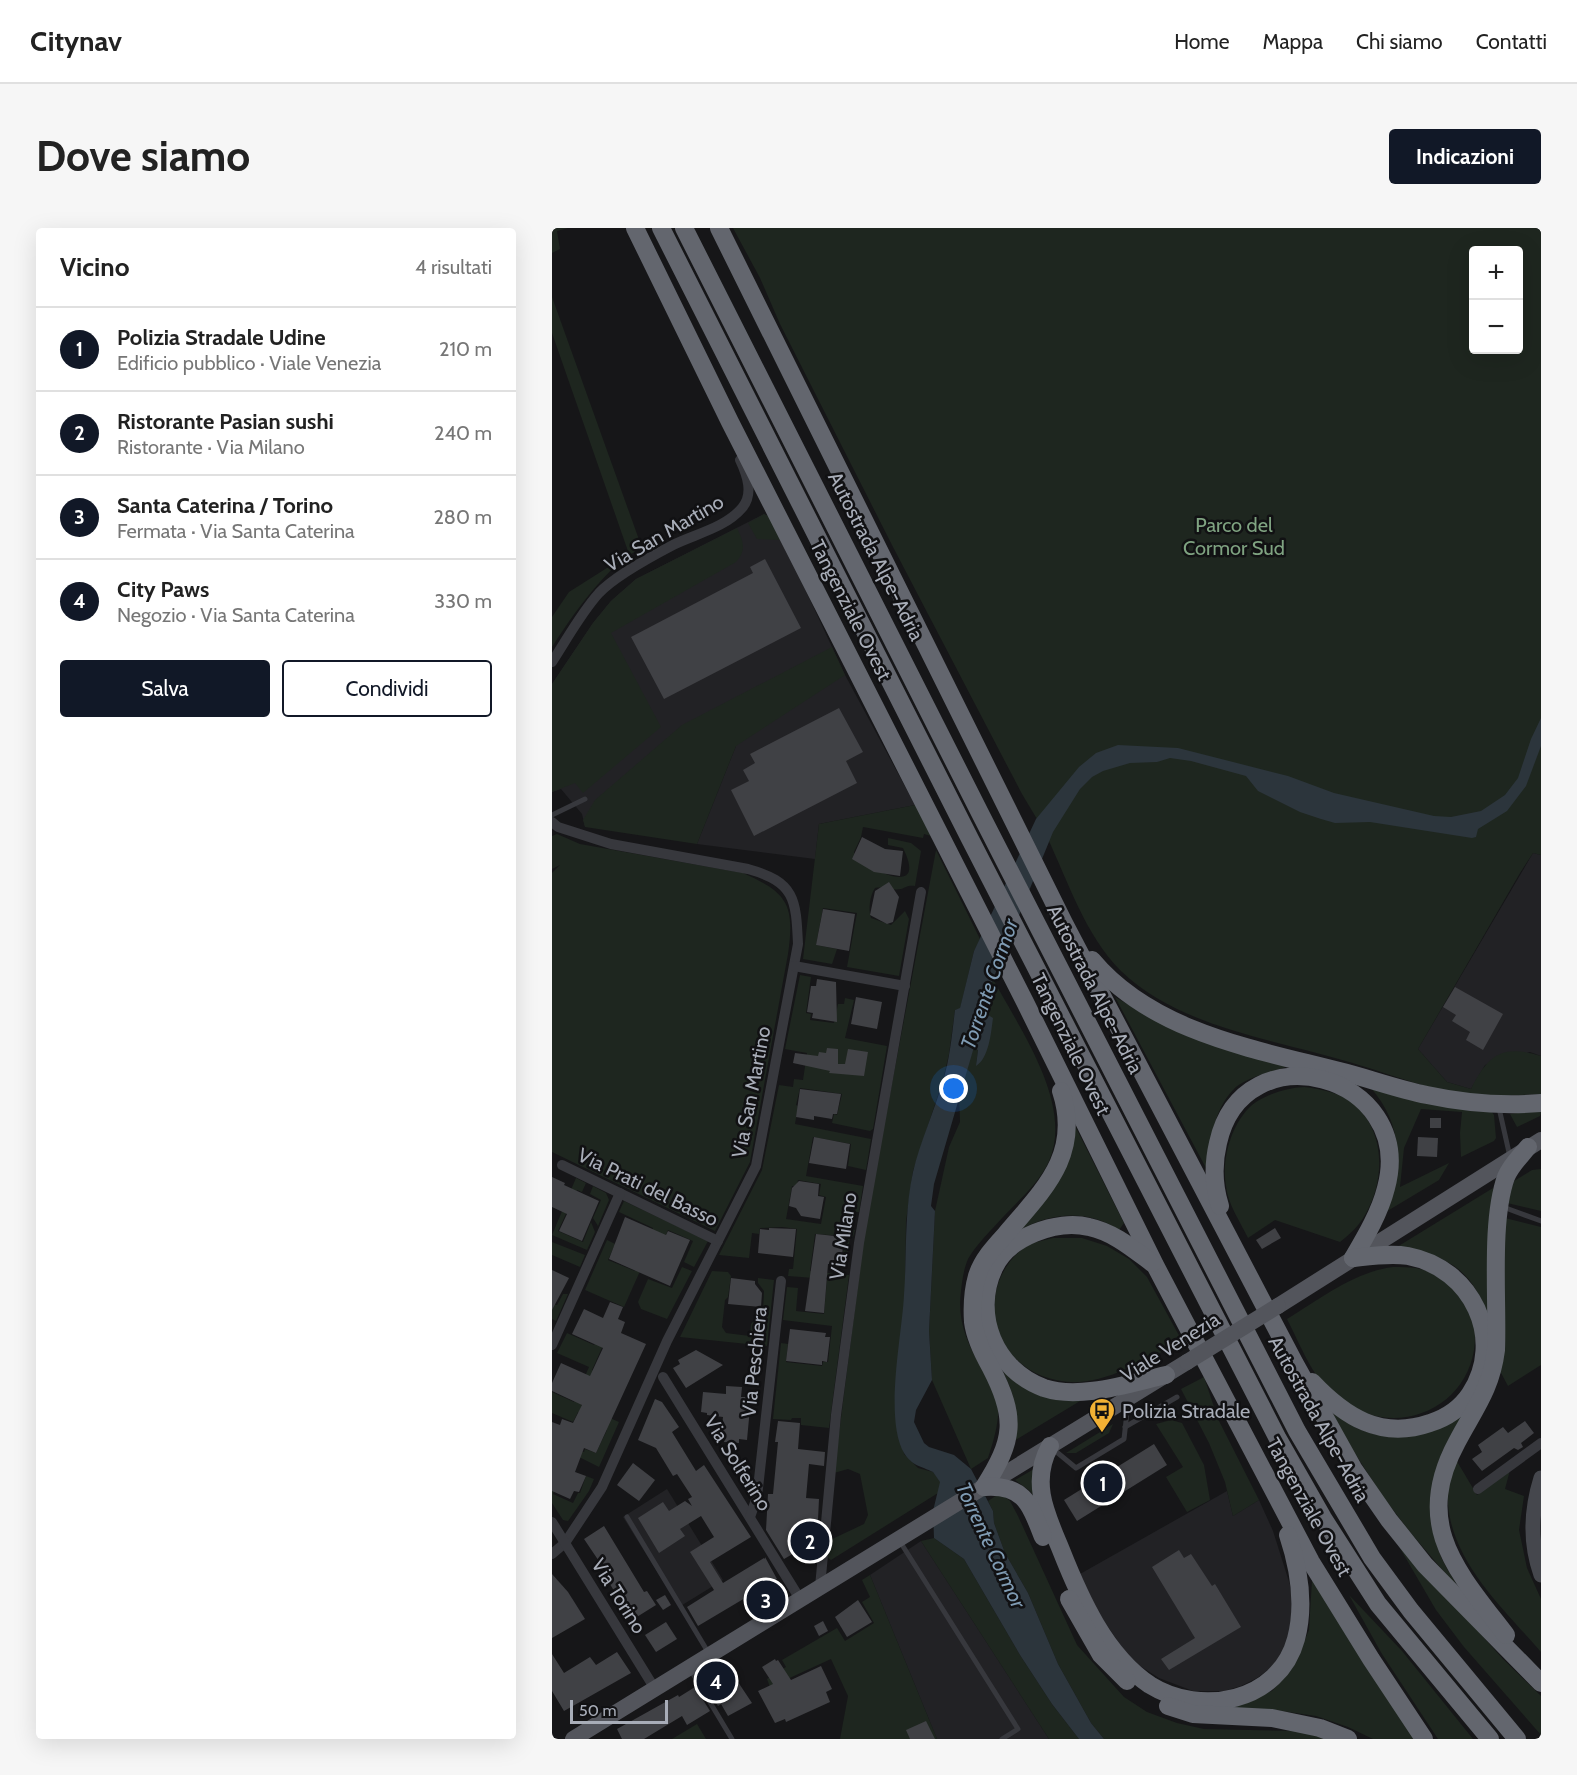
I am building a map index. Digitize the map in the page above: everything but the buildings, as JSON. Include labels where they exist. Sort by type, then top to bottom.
[{"type":"highway","name":"Tangenziale Ovest","points":[[635,228],[730,422],[1025,1002],[1155,1265],[1266,1478],[1311,1562],[1424,1739]]},
{"type":"highway","points":[[661,228],[970,839],[1273,1429],[1323,1518],[1378,1604],[1490,1739]]},
{"type":"highway","name":"Autostrada Alpe-Adria","points":[[684,228],[982,817],[1292,1421],[1372,1558],[1411,1611],[1517,1739]]},
{"type":"highway","points":[[718,228],[1064,923],[1295,1364],[1353,1468],[1389,1520],[1425,1565],[1541,1682]]},
{"type":"highway","points":[[1064,923],[1106,976],[1135,999],[1202,1032],[1259,1051],[1427,1095],[1478,1104],[1541,1103]]},
{"type":"highway","points":[[982,1487],[996,1468],[1005,1448],[1009,1414],[1005,1396],[977,1340],[973,1323],[977,1276],[990,1252],[1043,1190],[1063,1156],[1065,1102],[1043,1039]]},
{"type":"highway","points":[[1241,1260],[1216,1192],[1214,1170],[1220,1133],[1226,1119],[1237,1104],[1260,1085],[1281,1078],[1306,1076],[1326,1079],[1360,1096],[1383,1128],[1389,1146],[1387,1187],[1367,1233],[1353,1258]]},
{"type":"highway","points":[[1535,1144],[1512,1164],[1506,1176],[1498,1226],[1496,1350],[1493,1370],[1488,1388],[1448,1461],[1442,1479],[1438,1515],[1448,1552],[1463,1579],[1541,1682]]},
{"type":"highway","points":[[1155,1265],[1117,1238],[1087,1226],[1065,1225],[1046,1228],[1026,1236],[1010,1248],[994,1266],[987,1287],[986,1313],[990,1334],[1002,1359],[1020,1375],[1044,1388],[1062,1391],[1090,1391],[1166,1375]]},
{"type":"highway","points":[[1295,1364],[1325,1396],[1353,1417],[1368,1425],[1385,1429],[1419,1427],[1434,1422],[1450,1414],[1469,1395],[1481,1367],[1484,1332],[1471,1297],[1456,1279],[1440,1268],[1407,1256],[1353,1258]]},
{"type":"highway","points":[[1050,1446],[1040,1467],[1041,1493],[1078,1592],[1112,1647],[1148,1683],[1166,1694],[1207,1703],[1227,1701],[1250,1694],[1280,1669],[1296,1641],[1300,1595],[1298,1571],[1266,1478]]},
{"type":"highway","points":[[982,1487],[1006,1487],[1015,1490],[1028,1502],[1070,1602],[1087,1632],[1101,1655],[1136,1689],[1165,1706],[1193,1714],[1272,1718],[1320,1728],[1348,1739]]},
{"type":"main road","name":"Viale Venezia","points":[[573,1739],[1278,1306],[1535,1144]]},
{"type":"street","name":"Via San Martino","points":[[552,662],[591,604],[612,583],[671,546],[722,523],[742,508],[747,500],[748,481],[730,422]]},
{"type":"street","name":"Via San Martino","points":[[552,822],[558,827],[611,844],[766,874],[782,884],[793,899],[797,914],[798,944],[756,1166],[659,1357],[602,1487],[565,1543],[552,1554]]},
{"type":"street","name":"Via Milano","points":[[820,1587],[836,1415],[859,1243],[921,892]]},
{"type":"street","points":[[794,966],[904,986]]},
{"type":"street","name":"Via Prati del Basso","points":[[562,1165],[718,1241]]},
{"type":"street","points":[[552,1346],[620,1193]]},
{"type":"street","name":"Via Peschiera","points":[[750,1517],[757,1497],[781,1281]]},
{"type":"street","name":"Via Solferino","points":[[663,1377],[800,1599]]},
{"type":"street","points":[[1478,1489],[1541,1443]]},
{"type":"street","points":[[1541,1478],[1534,1504],[1534,1547],[1541,1575]]},
{"type":"street","name":"Via Torino","points":[[552,1522],[655,1689]]},
{"type":"lane","points":[[725,228],[732,255]]},
{"type":"lane","points":[[552,814],[585,799]]},
{"type":"lane","points":[[1498,1104],[1510,1159]]},
{"type":"lane","points":[[1500,1205],[1541,1221]]},
{"type":"lane","points":[[1050,1446],[1076,1468],[1124,1439],[1129,1397]]},
{"type":"lane","points":[[1125,1427],[1177,1397]]},
{"type":"lane","points":[[627,1517],[710,1655]]},
{"type":"lane","points":[[898,1539],[1018,1729],[1002,1739]]},
{"type":"lane","points":[[689,1668],[732,1739]]},
{"type":"shaded area","points":[[764,514],[772,518],[845,675],[915,805],[819,824],[815,859],[697,844],[736,746],[585,827],[582,814],[561,789],[552,792],[552,684],[593,623],[611,601],[636,579]]},
{"type":"shaded area","points":[[1533,853],[1541,855],[1541,1056],[1530,1052],[1485,1065],[1471,1089],[1447,1082],[1418,1049]]},
{"type":"shaded area","points":[[667,1489],[723,1580],[679,1607],[623,1517]]},
{"type":"shaded area","points":[[1227,1491],[1233,1516],[1259,1500],[1273,1531],[1291,1588],[1292,1614],[1289,1637],[1283,1652],[1272,1667],[1257,1678],[1224,1691],[1193,1691],[1159,1678],[1140,1666],[1126,1653],[1097,1611],[1080,1574]]},
{"type":"shaded area","points":[[921,1541],[1049,1739],[937,1739],[870,1575]]},
{"type":"green space","points":[[552,228],[568,228],[557,231],[560,249],[552,253]]},
{"type":"green space","name":"Parco del Cormor Sud","points":[[733,228],[1541,228],[1541,855],[1533,853],[1520,873],[1418,1049],[1447,1082],[1471,1089],[1490,1060],[1498,1055],[1516,1051],[1541,1056],[1541,1094],[1481,1096],[1444,1091],[1329,1056],[1234,1031],[1173,1007],[1146,991],[1121,971],[1108,957],[1087,924],[1047,837],[1022,794],[893,547],[780,324],[760,278]]},
{"type":"green space","points":[[552,297],[642,548],[616,565],[604,578],[580,606],[552,647],[552,617],[569,592],[629,554],[552,333]]},
{"type":"green space","points":[[764,514],[772,518],[782,540],[757,539],[748,523]]},
{"type":"green space","points":[[737,528],[743,549],[736,562],[611,633],[661,727],[583,793],[575,783],[552,792],[552,684],[593,623],[611,601],[636,579]]},
{"type":"green space","points":[[832,647],[845,675],[736,746],[697,844],[585,827],[583,820],[595,800],[682,725]]},
{"type":"green space","points":[[915,805],[931,836],[924,834],[923,838],[863,827],[854,852],[857,861],[896,877],[904,876],[909,872],[909,863],[903,848],[888,845],[888,838],[911,843],[921,851],[915,886],[901,889],[875,888],[870,902],[871,918],[891,925],[905,911],[909,919],[899,976],[847,967],[857,913],[823,908],[816,945],[837,949],[832,964],[803,959],[819,824]]},
{"type":"green space","points":[[557,834],[580,844],[743,873],[779,894],[789,912],[788,954],[750,1162],[715,1231],[552,1152],[552,873],[560,865],[552,869],[552,836]]},
{"type":"green space","points":[[936,850],[980,939],[974,951],[960,1009],[955,1010],[943,1080],[913,1171],[906,1221],[905,1294],[895,1406],[904,1454],[918,1468],[933,1472],[941,1482],[938,1493],[831,1560],[827,1557],[828,1541],[864,1524],[868,1515],[860,1474],[848,1469],[834,1473],[866,1222]]},
{"type":"green space","points":[[800,975],[811,977],[806,1013],[811,1014],[810,1020],[834,1023],[838,1004],[844,1004],[845,998],[854,1000],[845,1038],[887,1046],[873,1129],[870,1131],[832,1123],[834,1114],[837,1115],[842,1094],[800,1088],[796,1105],[798,1106],[795,1124],[871,1139],[866,1170],[848,1166],[851,1144],[813,1137],[806,1176],[863,1186],[859,1212],[851,1212],[849,1229],[855,1230],[853,1237],[850,1237],[846,1264],[842,1263],[845,1236],[815,1234],[810,1271],[849,1275],[829,1428],[801,1425],[801,1418],[773,1419],[781,1343],[788,1344],[786,1362],[822,1366],[823,1362],[828,1362],[832,1326],[783,1320],[787,1287],[798,1288],[796,1311],[824,1314],[827,1279],[788,1276],[789,1269],[793,1269],[797,1229],[760,1228],[759,1234],[752,1233],[749,1258],[719,1255],[762,1170],[779,1085],[793,1087],[794,1079],[803,1080],[807,1053],[785,1049]],"holes":[[[798,1180],[821,1184],[819,1195],[826,1197],[821,1224],[786,1219],[792,1186],[797,1186]]]},
{"type":"green space","points":[[993,979],[1040,1067],[1049,1091],[1054,1115],[1055,1139],[1049,1161],[1040,1177],[980,1243],[968,1259],[964,1270],[960,1312],[964,1331],[972,1350],[995,1388],[998,1400],[998,1417],[988,1458],[971,1469],[932,1380],[929,1331],[935,1211],[949,1147],[960,1122],[959,1091],[974,1046],[978,1050],[976,1066]]},
{"type":"green space","points":[[1115,997],[1158,1021],[1289,1066],[1251,1078],[1233,1090],[1226,1098],[1211,1137],[1206,1168]]},
{"type":"green space","points":[[1370,1087],[1491,1111],[1494,1115],[1496,1138],[1461,1157],[1462,1112],[1421,1109],[1404,1148],[1400,1187],[1449,1163],[1439,1180],[1384,1213],[1395,1180],[1397,1147],[1389,1116]]},
{"type":"green space","points":[[1291,1088],[1324,1090],[1344,1097],[1365,1116],[1377,1143],[1379,1158],[1379,1173],[1372,1202],[1360,1223],[1340,1242],[1275,1220],[1248,1238],[1227,1193],[1225,1164],[1230,1140],[1240,1118],[1256,1102]]},
{"type":"green space","points":[[1538,1110],[1541,1112],[1540,1116],[1517,1127],[1510,1114]]},
{"type":"green space","points":[[1075,1126],[1124,1223],[1119,1230],[1096,1219],[1071,1216],[1046,1219],[1022,1229]]},
{"type":"green space","points":[[1541,1169],[1541,1211],[1507,1203],[1514,1181],[1532,1170]]},
{"type":"green space","points":[[576,1178],[586,1183],[582,1192],[577,1190],[558,1231],[583,1242],[591,1222],[595,1232],[587,1250],[552,1235]]},
{"type":"green space","points":[[593,1186],[606,1193],[609,1200],[598,1226],[593,1218],[601,1200],[590,1194]]},
{"type":"green space","points":[[1493,1188],[1489,1320],[1475,1288],[1456,1267],[1431,1255],[1397,1247]]},
{"type":"green space","points":[[624,1201],[708,1241],[694,1267],[684,1262],[693,1241],[668,1230],[657,1254],[649,1251],[624,1307],[585,1290],[607,1240],[615,1244],[608,1260],[635,1271],[653,1228],[619,1212]]},
{"type":"green space","points":[[1505,1218],[1541,1227],[1541,1365],[1508,1386],[1500,1371]]},
{"type":"green space","points":[[1053,1238],[1082,1238],[1107,1246],[1129,1259],[1147,1277],[1182,1341],[1106,1377],[1080,1382],[1060,1381],[1024,1366],[1011,1354],[1001,1338],[995,1321],[994,1302],[1004,1270],[1016,1255],[1034,1243]]},
{"type":"green space","points":[[552,1242],[585,1255],[580,1267],[552,1255]]},
{"type":"green space","points":[[682,1267],[692,1271],[667,1319],[641,1309],[638,1302],[648,1279],[672,1288]]},
{"type":"green space","points":[[1393,1267],[1422,1269],[1434,1274],[1449,1286],[1469,1311],[1474,1326],[1475,1340],[1469,1368],[1461,1383],[1450,1396],[1421,1414],[1386,1418],[1368,1414],[1348,1404],[1322,1383],[1287,1319],[1351,1280]]},
{"type":"green space","points":[[712,1271],[728,1272],[731,1276],[722,1327],[726,1333],[750,1336],[751,1324],[763,1311],[764,1291],[758,1283],[758,1278],[774,1280],[767,1346],[680,1337]]},
{"type":"green space","points":[[563,1294],[568,1294],[556,1321],[552,1319],[552,1304],[557,1305]]},
{"type":"green space","points":[[602,1329],[609,1332],[592,1370],[595,1372],[581,1405],[619,1422],[599,1467],[577,1456],[577,1450],[584,1452],[585,1449],[596,1453],[607,1430],[583,1421],[585,1416],[578,1412],[573,1422],[552,1413],[552,1392],[574,1402],[589,1367],[557,1353],[567,1333],[594,1345]]},
{"type":"green space","points":[[1001,1367],[1090,1395],[1014,1441],[1015,1403]]},
{"type":"green space","points":[[1204,1377],[1218,1419],[1259,1500],[1233,1516],[1225,1482],[1209,1443],[1181,1389]]},
{"type":"green space","points":[[1472,1402],[1443,1450],[1434,1477],[1432,1492],[1432,1521],[1438,1550],[1463,1594],[1383,1497],[1326,1408],[1358,1429],[1377,1435]]},
{"type":"green space","points":[[1171,1420],[1182,1423],[1204,1465],[1210,1500],[1187,1512],[1166,1477],[1183,1467],[1156,1424]]},
{"type":"green space","points":[[1113,1424],[1109,1433],[1076,1453],[1066,1453]]},
{"type":"green space","points":[[552,1451],[557,1483],[553,1494],[573,1503],[580,1493],[586,1476],[594,1479],[589,1491],[568,1521],[563,1520],[552,1503]]},
{"type":"green space","points":[[1455,1458],[1477,1495],[1510,1470],[1505,1489],[1524,1496],[1519,1530],[1527,1568],[1541,1599],[1541,1652],[1482,1584],[1459,1546],[1448,1504],[1449,1481]]},
{"type":"green space","points":[[1034,1469],[1036,1499],[1030,1491],[1015,1480]]},
{"type":"green space","points":[[1000,1493],[1010,1501],[1018,1516],[1077,1645],[1124,1697],[1147,1712],[1177,1723],[1204,1729],[1300,1731],[1332,1739],[1104,1739],[1091,1723],[1058,1664],[1028,1593],[1005,1553],[988,1501]]},
{"type":"green space","points":[[934,1538],[964,1559],[1020,1655],[1052,1704],[1079,1739],[1049,1739],[921,1541]]},
{"type":"green space","points":[[1394,1538],[1503,1659],[1541,1696],[1541,1735],[1464,1647],[1436,1610]]},
{"type":"green space","points":[[870,1575],[937,1739],[840,1739],[848,1696],[831,1659],[770,1687],[767,1679],[786,1667],[782,1660],[837,1628],[845,1641],[874,1623],[862,1602],[870,1597],[862,1580]]},
{"type":"green space","points":[[1312,1580],[1415,1739],[1373,1739],[1316,1716],[1269,1709],[1219,1708],[1272,1691],[1293,1667],[1309,1630]]},
{"type":"green space","points":[[1349,1595],[1402,1651],[1473,1739],[1438,1739],[1382,1654]]},
{"type":"green space","points":[[697,1724],[706,1739],[672,1739]]},
{"type":"water","name":"Torrente Cormor","points":[[1541,718],[1541,746],[1526,786],[1507,811],[1478,829],[1476,837],[1472,838],[1370,822],[1335,823],[1300,812],[1258,791],[1246,776],[1191,761],[1170,758],[1157,762],[1130,763],[1103,771],[1092,777],[1080,789],[1053,832],[993,979],[985,1013],[993,1018],[989,1045],[984,1057],[976,1066],[978,1050],[974,1047],[934,1184],[931,1206],[935,1211],[929,1331],[932,1380],[916,1410],[914,1422],[924,1443],[929,1447],[954,1455],[971,1469],[993,1511],[994,1523],[1005,1553],[1028,1593],[1058,1664],[1091,1723],[1104,1739],[1079,1739],[1052,1704],[1020,1655],[964,1559],[934,1538],[933,1511],[940,1482],[933,1472],[910,1461],[904,1453],[898,1438],[895,1419],[910,1187],[919,1149],[945,1072],[955,1010],[960,1008],[974,951],[1036,819],[1079,767],[1096,753],[1118,745],[1178,748],[1288,776],[1334,793],[1434,816],[1451,817],[1481,811],[1505,795],[1518,778],[1531,739]]},
{"type":"place","name":"Polizia Stradale","points":[[1102,1434]]},
{"type":"place","name":"Polizia Stradale Udine","points":[[1103,1483]]},
{"type":"place","name":"Ristorante Pasian sushi","points":[[810,1541]]},
{"type":"place","name":"Santa Caterina / Torino","points":[[766,1600]]},
{"type":"place","name":"City Paws","points":[[716,1681]]}]
